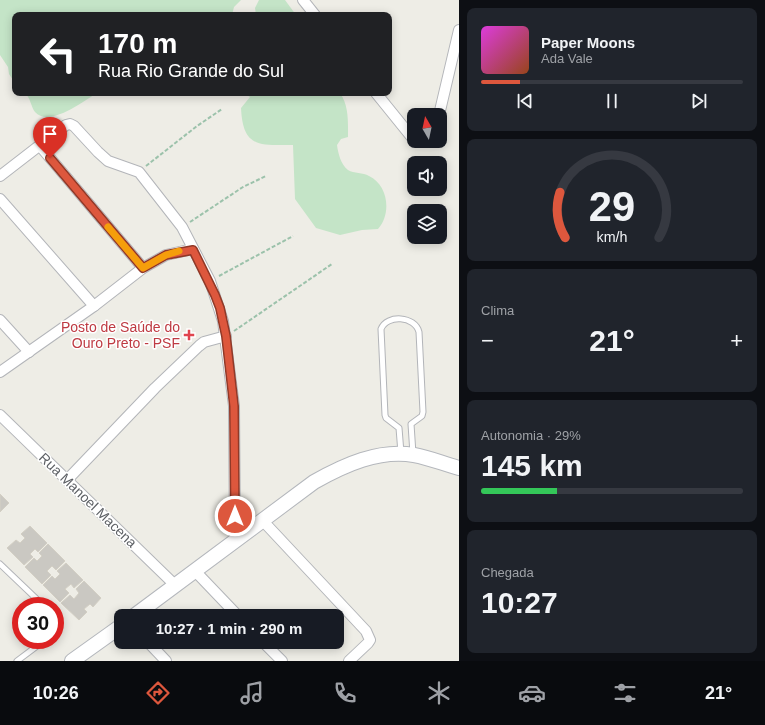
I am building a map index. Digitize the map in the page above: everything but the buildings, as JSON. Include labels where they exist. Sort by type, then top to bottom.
[{"type":"street","points":[[303,0],[313,12]]},
{"type":"street","points":[[441,108],[459,30]]},
{"type":"street","points":[[378,96],[407,134]]},
{"type":"street","points":[[0,176],[66,125],[70,124],[74,126],[108,161],[139,172],[182,227],[210,281],[220,308],[226,336],[234,406],[235,542]]},
{"type":"street","points":[[40,146],[143,268]]},
{"type":"street","points":[[0,200],[94,306]]},
{"type":"street","points":[[0,372],[94,306],[143,268],[166,255],[193,250]]},
{"type":"street","points":[[0,320],[29,352]]},
{"type":"street","points":[[67,480],[155,388],[198,346],[204,342],[226,336]]},
{"type":"street","name":"Rua Manoel Macena","points":[[0,415],[176,586]]},
{"type":"street","points":[[144,609],[314,482],[333,471],[363,459],[407,454],[432,459],[459,468]]},
{"type":"street","points":[[263,521],[366,631],[370,640],[366,647],[349,661]]},
{"type":"street","points":[[195,571],[231,609]]},
{"type":"street","points":[[72,661],[114,631]]},
{"type":"street","points":[[155,649],[166,661]]},
{"type":"street","points":[[271,649],[282,661]]},
{"type":"lane","points":[[399,319],[416,324],[419,332],[423,412],[422,416],[412,424],[407,454],[398,426],[386,418],[385,415],[381,329],[389,320],[399,319]]},
{"type":"lane","points":[[0,564],[35,597]]},
{"type":"lane","points":[[17,661],[32,649]]},
{"type":"path","points":[[139,172],[197,126],[222,109]]},
{"type":"path","points":[[182,227],[243,187],[266,176]]},
{"type":"path","points":[[210,281],[293,236]]},
{"type":"path","points":[[226,336],[332,264]]},
{"type":"green space","points":[[0,0],[241,0],[234,7],[233,12],[12,12],[12,78],[9,74],[8,67],[0,55]]},
{"type":"green space","points":[[259,0],[285,0],[294,12],[256,12],[255,8]]},
{"type":"green space","points":[[27,96],[92,96],[66,112],[49,117],[41,116],[35,112]]},
{"type":"green space","points":[[248,96],[342,96],[345,103],[348,119],[348,137],[341,139],[337,145],[339,155],[343,165],[348,170],[367,175],[375,180],[384,193],[386,200],[385,215],[378,229],[362,230],[340,235],[316,228],[295,199],[293,145],[271,145],[255,142],[245,131],[242,121],[241,108],[250,97]]},
{"type":"slow traffic","points":[[108,227],[143,268],[166,255],[179,251]]},
{"type":"place","name":"Posto de Saúde do Ouro Preto - PSF","points":[[189,335]]},
{"type":"route","points":[[50,158],[143,268],[166,255],[193,250],[210,281],[220,308],[226,336],[234,406],[235,516]]}]
